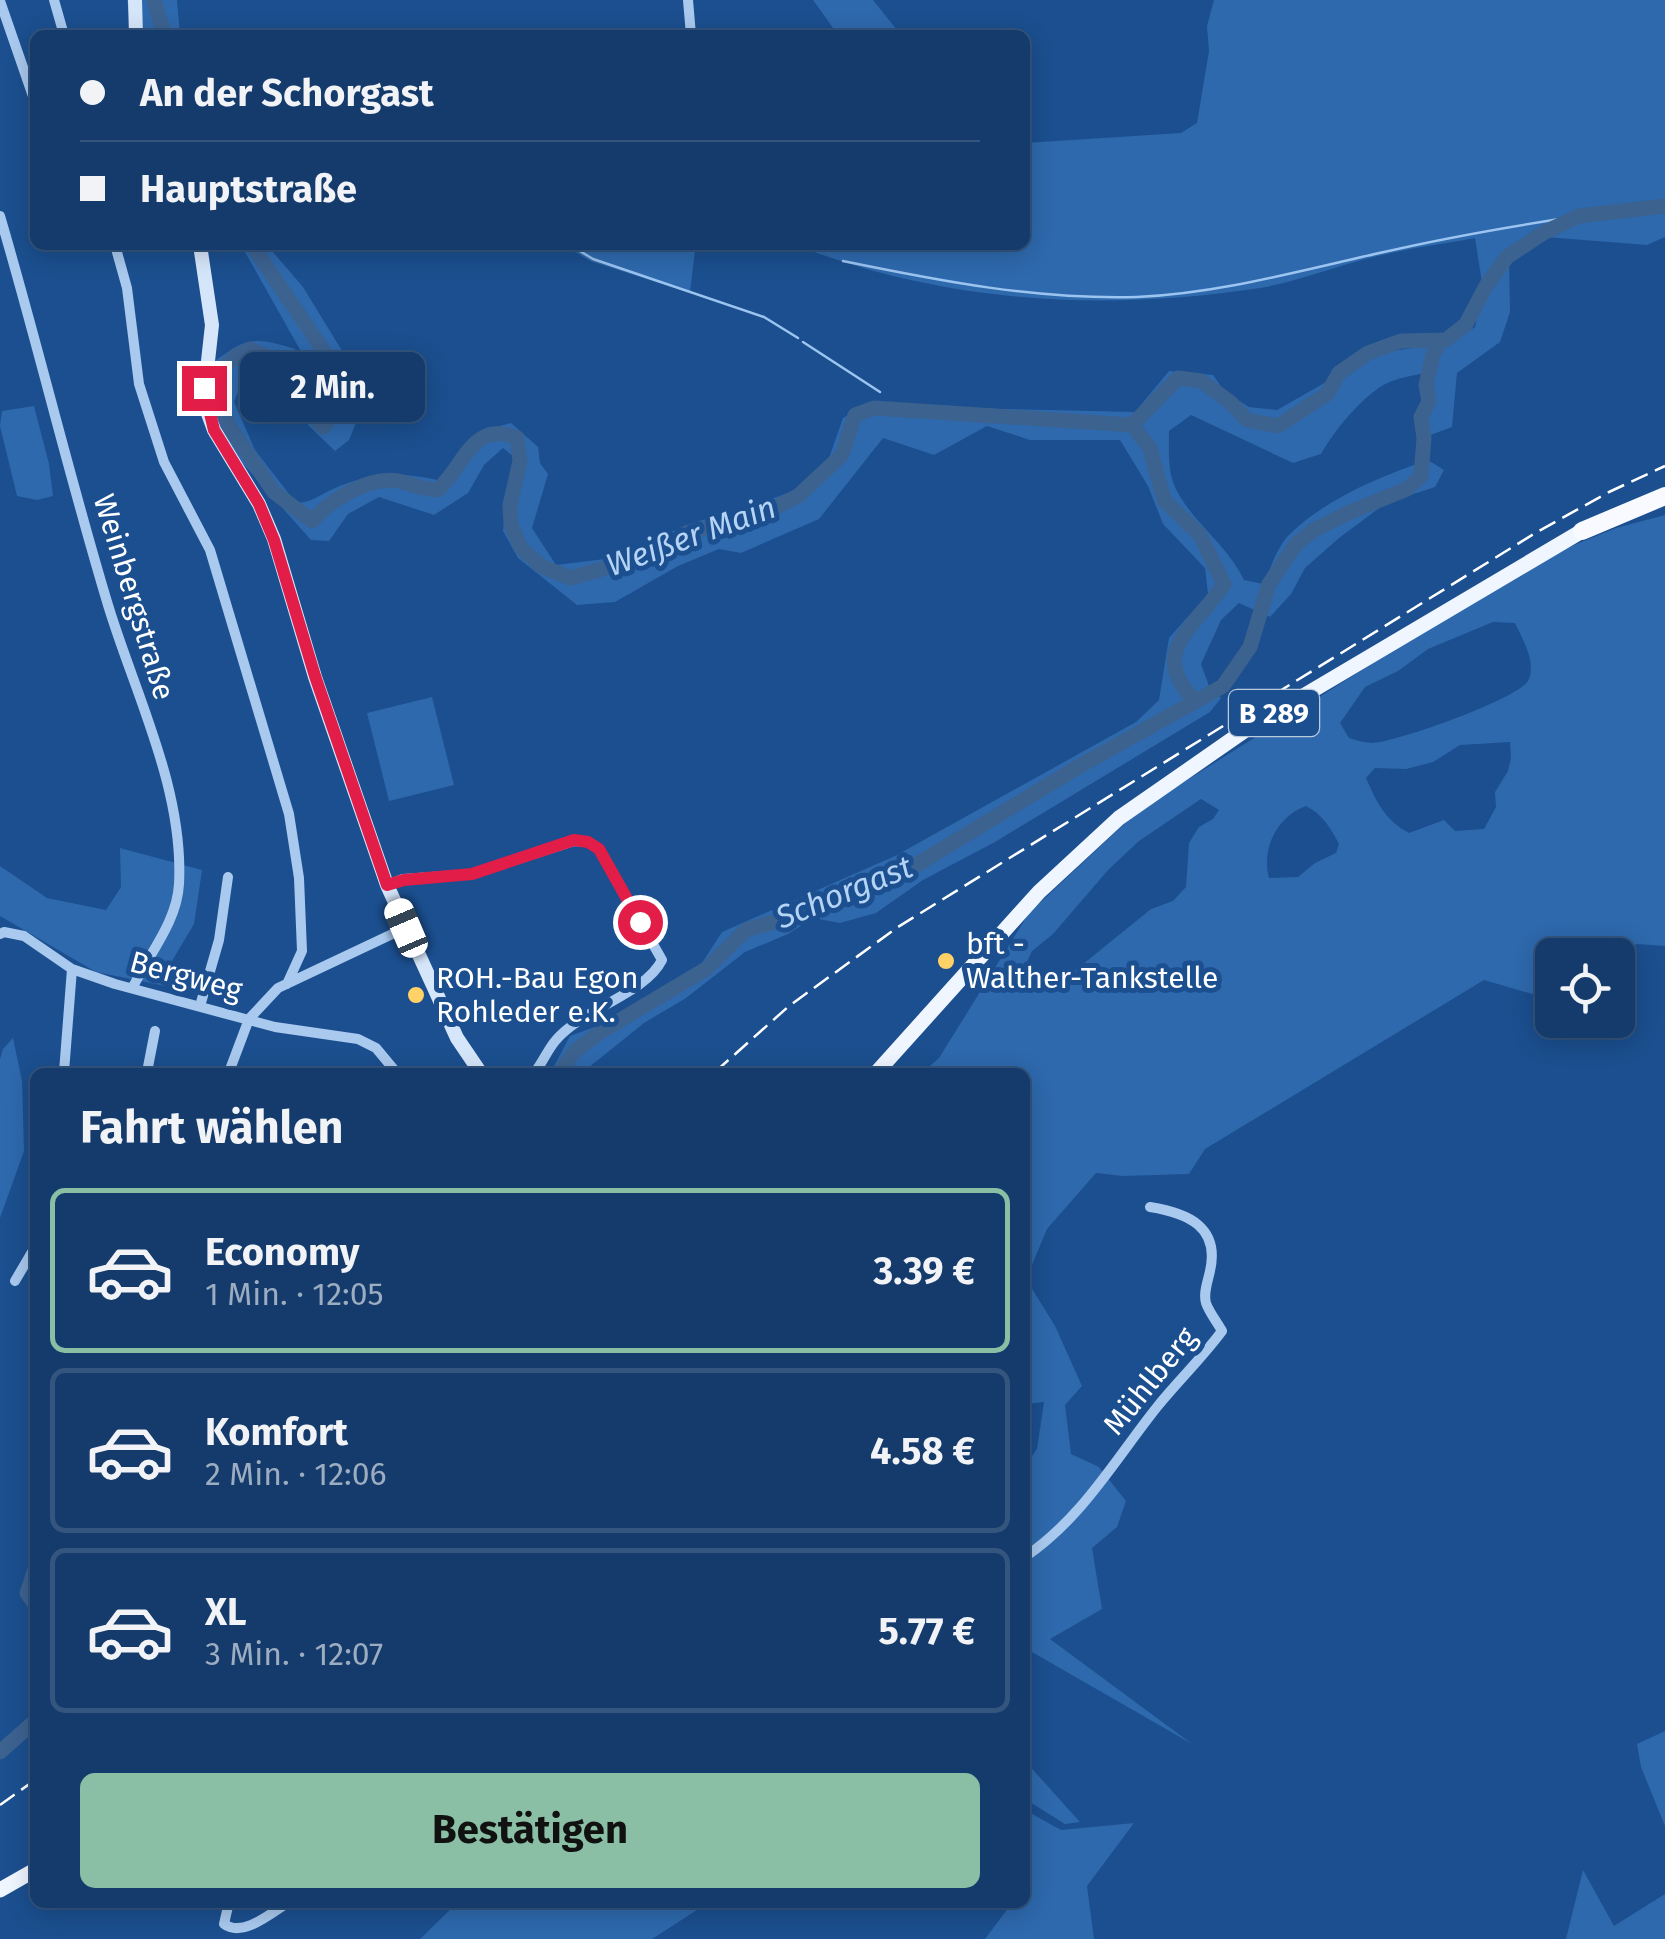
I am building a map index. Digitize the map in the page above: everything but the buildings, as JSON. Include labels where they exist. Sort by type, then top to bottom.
[{"type":"highway","name":"B 289","points":[[1582,531],[1665,496]]},
{"type":"main road","points":[[135,0],[136,30]]},
{"type":"main road","points":[[201,250],[212,325],[204,388],[206,408],[214,430],[259,504],[274,540],[315,676],[387,885],[457,1038],[477,1068]]},
{"type":"main road","name":"B 289","points":[[881,1068],[998,936],[1085,848],[1161,787],[1244,731],[1582,531]]},
{"type":"main road","points":[[0,1890],[30,1873]]},
{"type":"street","points":[[54,0],[63,30]]},
{"type":"street","points":[[688,0],[691,30]]},
{"type":"street","points":[[0,1],[30,88]]},
{"type":"street","name":"Weinbergstraße","points":[[0,216],[76,496],[168,794],[179,849],[179,889],[170,918],[133,987]]},
{"type":"street","points":[[116,250],[126,288],[139,384],[164,462],[210,550],[289,814],[299,878],[302,951],[287,984]]},
{"type":"street","points":[[387,885],[472,874],[574,840],[599,849],[662,960],[660,966],[632,988],[556,1040],[538,1068]]},
{"type":"street","points":[[200,1006],[219,940],[228,877]]},
{"type":"street","name":"Bergweg","points":[[0,934],[24,936],[72,969],[248,1019],[287,984],[406,928]]},
{"type":"street","points":[[302,951],[326,965]]},
{"type":"street","points":[[64,1068],[72,969]]},
{"type":"street","points":[[230,1068],[248,1019],[358,1040],[376,1048],[393,1068]]},
{"type":"street","points":[[148,1068],[155,1032]]},
{"type":"street","name":"Mühlberg","points":[[1030,1554],[1055,1536],[1096,1492],[1154,1411],[1222,1330],[1205,1297],[1212,1242],[1184,1214],[1150,1207]]},
{"type":"street","points":[[15,1281],[30,1256]]},
{"type":"street","points":[[228,1908],[224,1924],[240,1930],[278,1908]]},
{"type":"shaded area","points":[[127,0],[177,0],[180,30],[131,30]]},
{"type":"shaded area","points":[[813,0],[873,0],[897,30],[834,30]]},
{"type":"shaded area","points":[[1214,0],[1665,0],[1665,237],[1647,245],[1545,237],[1509,259],[1510,312],[1500,342],[1457,373],[1452,427],[1425,437],[1435,371],[1380,387],[1347,418],[1321,454],[1293,463],[1191,415],[1169,431],[1170,471],[1178,493],[1244,580],[1263,584],[1285,540],[1319,510],[1373,481],[1428,460],[1444,470],[1435,487],[1386,503],[1339,538],[1305,568],[1291,594],[1270,617],[1239,603],[1221,620],[1201,664],[1209,686],[1221,698],[1210,712],[995,842],[923,880],[876,913],[840,923],[813,918],[788,934],[745,952],[588,1068],[553,1068],[570,1036],[608,1022],[698,969],[722,932],[895,856],[1136,722],[1159,700],[1169,638],[1208,594],[1205,568],[1163,524],[1148,486],[1120,440],[1030,440],[987,426],[934,455],[883,438],[819,519],[741,553],[719,549],[678,566],[615,602],[577,605],[518,558],[503,531],[514,457],[503,448],[484,465],[468,493],[434,515],[379,497],[348,514],[329,541],[311,540],[229,448],[209,405],[203,370],[237,346],[255,341],[295,349],[296,371],[322,404],[330,387],[312,371],[244,250],[271,250],[303,287],[344,354],[360,413],[349,440],[335,451],[309,426],[267,367],[244,377],[234,402],[255,450],[296,503],[371,477],[397,475],[437,480],[479,432],[511,423],[538,447],[540,463],[548,474],[532,528],[556,565],[629,556],[664,535],[699,521],[793,491],[829,458],[843,418],[874,401],[960,408],[1135,412],[1169,371],[1213,375],[1225,392],[1249,407],[1277,410],[1377,353],[1449,343],[1475,327],[1483,289],[1475,238],[1390,253],[1260,288],[1143,300],[1025,297],[966,290],[908,280],[810,250],[1030,250],[1030,143],[1181,133],[1197,123],[1209,51],[1207,26]]},
{"type":"shaded area","points":[[572,250],[695,250],[690,293],[590,261]]},
{"type":"shaded area","points":[[34,406],[53,496],[37,500],[17,496],[0,426],[2,411]]},
{"type":"shaded area","points":[[1665,515],[1665,946],[1635,945],[1635,938],[1535,938],[1535,995],[1484,980],[1205,1149],[1189,1174],[1096,1173],[1047,1229],[1030,1269],[1030,1068],[928,1068],[939,1058],[1029,913],[1138,811],[1413,638],[1567,548],[1616,528]],"holes":[[[1493,622],[1515,623],[1531,667],[1528,681],[1519,689],[1480,709],[1385,741],[1372,743],[1349,738],[1340,723],[1365,687],[1398,671],[1428,649]],[[1510,742],[1511,758],[1495,792],[1496,807],[1484,829],[1455,831],[1444,820],[1409,833],[1383,810],[1366,778],[1375,768],[1406,769],[1433,762],[1460,745]],[[1201,799],[1219,810],[1199,827],[1189,843],[1186,887],[1173,901],[1151,909],[1077,969],[1043,983],[1025,966],[1032,951],[1053,934],[1109,869],[1139,841]],[[1306,806],[1322,817],[1339,844],[1336,853],[1298,877],[1269,878],[1267,855],[1280,825]]]},
{"type":"shaded area","points":[[432,697],[454,785],[389,801],[367,713]]},
{"type":"shaded area","points":[[120,848],[202,870],[194,924],[172,961],[165,986],[96,972],[0,916],[0,866],[47,898],[106,910],[121,887]]},
{"type":"shaded area","points":[[13,1038],[22,1081],[24,1151],[0,1218],[0,1059]]},
{"type":"shaded area","points":[[1030,1285],[1055,1326],[1082,1386],[1065,1405],[1071,1454],[1099,1467],[1126,1501],[1117,1527],[1092,1548],[1102,1609],[1050,1639],[1192,1744],[1030,1651],[1030,1459],[1037,1449],[1044,1402],[1030,1403]]},
{"type":"shaded area","points":[[1665,1731],[1665,1826],[1641,1767],[1637,1744]]},
{"type":"shaded area","points":[[1030,1767],[1080,1822],[1065,1824],[1030,1802]]},
{"type":"shaded area","points":[[1030,1813],[1061,1830],[1134,1823],[1087,1886],[1094,1939],[985,1939],[1008,1908],[1030,1908]]},
{"type":"shaded area","points":[[1583,1870],[1614,1926],[1665,1894],[1665,1939],[1566,1939]]},
{"type":"shaded area","points":[[452,1908],[700,1908],[652,1939],[420,1939]]},
{"type":"waterway","name":"Weißer Main","points":[[154,0],[163,30]]},
{"type":"waterway","name":"Weißer Main","points":[[255,250],[338,372],[339,381],[336,408],[323,427],[289,374],[271,359],[250,349],[218,372],[218,397],[229,426],[274,492],[312,521],[339,498],[375,482],[398,481],[438,490],[480,440],[502,434],[517,438],[520,461],[510,505],[511,525],[521,548],[541,566],[570,578],[653,555],[686,533],[762,514],[798,496],[842,455],[855,415],[874,408],[1132,425],[1178,378],[1201,381],[1247,420],[1278,426],[1327,394],[1339,373],[1368,353],[1401,341],[1446,340],[1466,324],[1507,257],[1545,232],[1579,216],[1665,206]]},
{"type":"waterway","points":[[843,261],[1026,292],[1137,297],[1231,286],[1433,241],[1579,216]]},
{"type":"waterway","points":[[578,250],[593,259],[764,317],[798,338]]},
{"type":"waterway","name":"Schorgast","points":[[563,1068],[575,1051],[602,1031],[706,969],[746,930],[825,907],[893,879],[1078,767],[1223,686],[1250,647],[1269,584],[1296,544],[1348,513],[1407,489],[1421,476],[1421,417],[1429,401],[1426,385],[1440,340]]},
{"type":"waterway","points":[[803,342],[880,392]]},
{"type":"waterway","name":"Schorgast","points":[[1132,425],[1150,448],[1164,500],[1200,535],[1224,584],[1190,627],[1175,654],[1181,683],[1195,701]]},
{"type":"waterway","name":"Schorgast","points":[[30,1584],[30,1597]]},
{"type":"waterway","name":"Schorgast","points":[[0,1752],[30,1725]]},
{"type":"railway","points":[[719,1068],[789,1006],[898,927],[1537,532],[1665,466]]},
{"type":"railway","points":[[0,1805],[30,1784]]},
{"type":"place","name":"bft - Walther-Tankstelle","points":[[946,961]]},
{"type":"place","name":"ROH.-Bau Egon Rohleder e.K.","points":[[416,995]]},
{"type":"route","points":[[204,388],[214,430],[259,504],[274,540],[315,676],[387,885],[472,874],[574,840],[588,842],[599,849],[640,922]]}]
